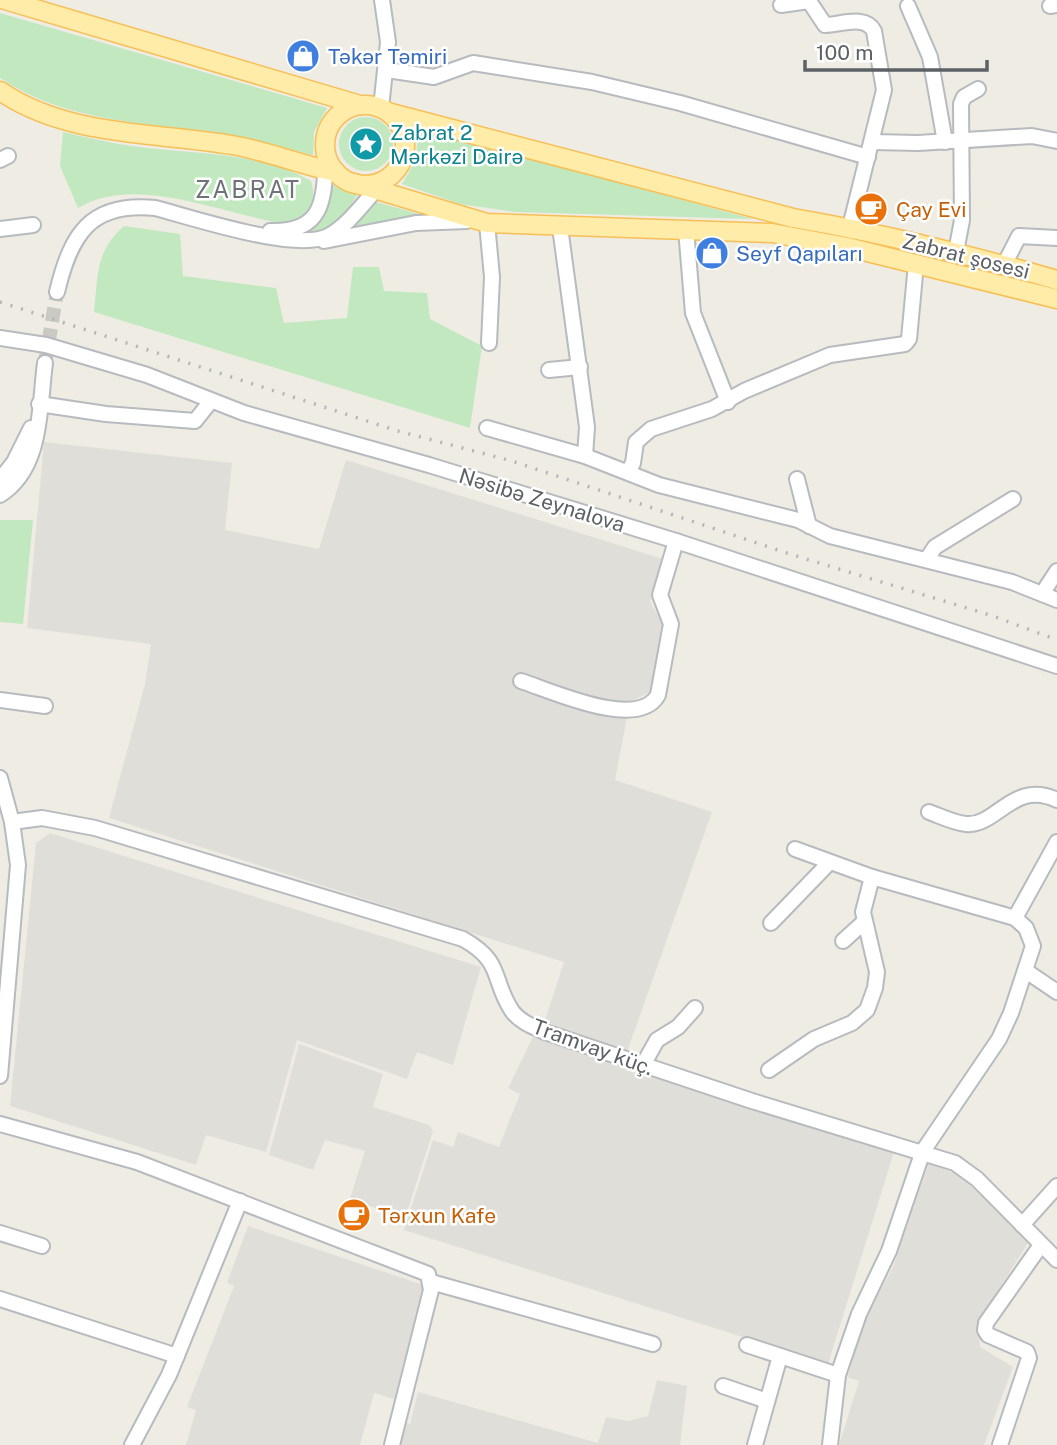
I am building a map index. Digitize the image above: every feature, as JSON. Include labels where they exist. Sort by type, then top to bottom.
[{"type":"main road","points":[[0,91],[32,108],[80,124],[240,146],[329,165],[354,183],[365,185],[380,185],[401,163],[405,142],[403,131],[386,111],[5,0]]},
{"type":"main road","points":[[329,165],[327,131],[332,121],[349,107],[360,105]]},
{"type":"main road","name":"Zabrat şosesi","points":[[386,111],[793,218],[956,252],[1057,280]]},
{"type":"main road","name":"Zabrat şosesi","points":[[380,185],[480,222],[772,233],[847,247],[1057,299]]},
{"type":"street","points":[[382,0],[388,42],[386,111]]},
{"type":"street","points":[[781,5],[808,1],[825,25],[863,21],[870,24],[884,90],[850,228]]},
{"type":"street","points":[[908,6],[930,57],[945,142]]},
{"type":"street","points":[[387,70],[434,77],[473,63],[592,82],[680,103],[868,157]]},
{"type":"street","points":[[956,252],[962,220],[961,104],[964,97],[978,89]]},
{"type":"street","points":[[872,142],[945,142],[961,138],[1032,136],[1057,141]]},
{"type":"street","points":[[241,229],[291,230],[311,221],[322,201],[329,165]]},
{"type":"street","points":[[313,242],[335,231],[380,185]]},
{"type":"street","points":[[57,292],[70,247],[80,232],[105,212],[137,207],[155,208],[273,238],[313,242],[416,223],[480,222],[492,277],[489,343]]},
{"type":"street","points":[[0,229],[33,225]]},
{"type":"street","points":[[560,227],[587,427],[585,456]]},
{"type":"street","points":[[686,229],[693,313],[728,402]]},
{"type":"street","points":[[1004,265],[1019,236],[1057,238]]},
{"type":"street","points":[[628,472],[634,463],[636,442],[641,434],[728,402],[744,391],[830,355],[905,344],[909,339],[916,264]]},
{"type":"street","name":"Nəsibə Zeynalova","points":[[0,338],[26,342],[146,375],[211,401],[676,541],[1057,666]]},
{"type":"street","points":[[0,495],[15,482],[28,462],[45,363]]},
{"type":"street","points":[[549,370],[580,367]]},
{"type":"street","points":[[39,404],[106,414],[195,421],[211,401]]},
{"type":"street","points":[[0,480],[23,445],[39,404]]},
{"type":"street","points":[[487,428],[585,456],[659,485],[808,526],[830,536],[1012,582],[1057,600]]},
{"type":"street","points":[[797,479],[808,526]]},
{"type":"street","points":[[927,559],[935,547],[1013,499]]},
{"type":"street","points":[[521,681],[612,709],[635,710],[648,708],[654,703],[658,695],[671,624],[660,595],[676,541]]},
{"type":"street","points":[[1042,594],[1057,571]]},
{"type":"street","points":[[0,700],[45,706]]},
{"type":"street","points":[[0,1076],[18,865],[12,822],[1,782]]},
{"type":"street","points":[[929,812],[966,824],[988,816],[1010,801],[1032,794],[1057,800]]},
{"type":"street","name":"Tramvay küç.","points":[[12,822],[42,818],[95,828],[463,939],[489,958],[512,1010],[524,1022],[643,1065],[955,1163],[968,1171],[1057,1260]]},
{"type":"street","points":[[1015,918],[1057,842]]},
{"type":"street","points":[[796,849],[872,877],[1015,918],[1031,937],[1033,946],[999,1039],[923,1151],[889,1251],[859,1314],[838,1376],[830,1445]]},
{"type":"street","points":[[771,923],[829,863]]},
{"type":"street","points":[[769,1070],[814,1039],[852,1023],[867,1010],[876,988],[877,972],[874,951],[864,922],[864,899],[872,877]]},
{"type":"street","points":[[0,912],[16,913]]},
{"type":"street","points":[[843,941],[864,922]]},
{"type":"street","points":[[1026,971],[1057,992]]},
{"type":"street","points":[[643,1065],[657,1040],[678,1027],[695,1008]]},
{"type":"street","points":[[0,1124],[137,1162],[422,1270],[431,1282],[653,1344]]},
{"type":"street","points":[[1022,1225],[1057,1185]]},
{"type":"street","points":[[132,1445],[177,1356],[240,1201]]},
{"type":"street","points":[[0,1233],[42,1246]]},
{"type":"street","points":[[1000,1445],[1029,1358],[1027,1352],[988,1335],[985,1330],[986,1323],[1041,1245]]},
{"type":"street","points":[[392,1445],[431,1282]]},
{"type":"street","points":[[0,1299],[177,1356]]},
{"type":"street","points":[[747,1345],[838,1376]]},
{"type":"street","points":[[755,1445],[780,1356]]},
{"type":"street","points":[[723,1386],[767,1401]]},
{"type":"shaded area","points":[[44,442],[232,463],[225,530],[319,549],[346,460],[663,559],[650,602],[663,625],[652,691],[630,702],[615,780],[712,812],[627,1052],[544,1023],[564,962],[109,818],[145,684],[151,644],[27,628]]},
{"type":"shaded area","points":[[50,833],[481,967],[453,1065],[417,1052],[407,1079],[297,1040],[266,1152],[206,1135],[196,1165],[10,1106],[36,843]]},
{"type":"shaded area","points":[[533,1037],[894,1152],[828,1364],[404,1230],[433,1140],[453,1147],[458,1132],[499,1147],[520,1094],[508,1088]]},
{"type":"shaded area","points":[[299,1044],[383,1074],[373,1107],[429,1125],[433,1131],[405,1218],[350,1199],[365,1151],[325,1140],[313,1170],[269,1155]]},
{"type":"shaded area","points":[[929,1163],[961,1176],[1028,1243],[978,1322],[980,1347],[1013,1367],[984,1445],[839,1445],[859,1381],[848,1377],[863,1323],[893,1267]]},
{"type":"shaded area","points":[[248,1226],[423,1285],[394,1399],[374,1393],[360,1445],[186,1445],[196,1410],[187,1407],[234,1286],[227,1283]]},
{"type":"shaded area","points":[[657,1380],[687,1386],[680,1445],[397,1445],[403,1422],[410,1424],[418,1392],[598,1443],[606,1417],[628,1421],[648,1416]]},
{"type":"green space","points":[[0,13],[327,108],[314,132],[313,155],[239,137],[81,113],[26,93],[0,78]]},
{"type":"green space","name":"Zabrat 2 Mərkəzi Dairə","points":[[366,117],[385,125],[393,144],[385,163],[366,171],[347,163],[339,144],[347,125]]},
{"type":"green space","points":[[415,128],[753,219],[515,212],[460,204],[402,184],[415,158]]},
{"type":"green space","points":[[63,132],[123,145],[224,155],[269,164],[311,181],[313,198],[303,215],[281,223],[151,195],[101,198],[78,208],[60,166]]},
{"type":"green space","points":[[332,185],[358,194],[331,227],[305,233],[317,224],[324,213]]},
{"type":"green space","points":[[372,201],[419,214],[352,230],[350,226]]},
{"type":"green space","points":[[124,226],[180,234],[183,276],[276,288],[284,323],[347,318],[353,267],[379,267],[384,291],[427,293],[430,319],[482,346],[470,428],[94,312],[103,255]]},
{"type":"green space","points":[[0,520],[33,520],[23,624],[0,622]]},
{"type":"tunnel","points":[[45,363],[57,292]]},
{"type":"railway","points":[[0,302],[398,431],[512,461],[790,554],[993,616],[1057,640]]},
{"type":"place","name":"Təkər Təmiri","points":[[303,56]]},
{"type":"place","name":"Zabrat 2 Mərkəzi Dairə","points":[[366,144]]},
{"type":"place","name":"Çay Evi","points":[[871,209]]},
{"type":"place","name":"Seyf Qapıları","points":[[712,253]]},
{"type":"place","name":"Tərxun Kafe","points":[[354,1215]]},
{"type":"district","name":"ZABRAT","points":[[248,189]]}]
